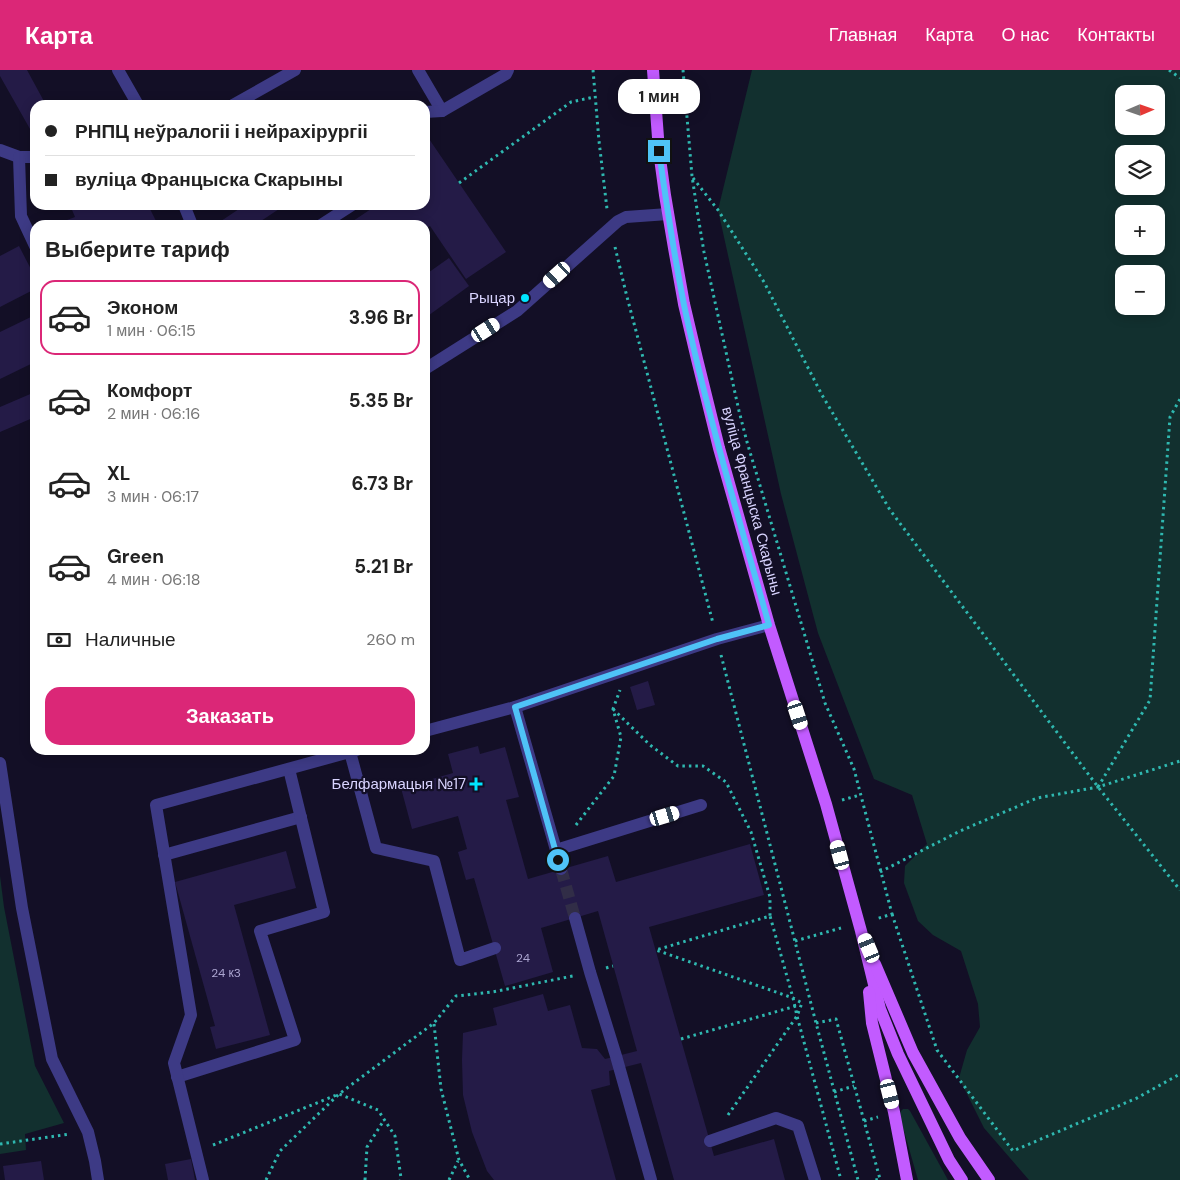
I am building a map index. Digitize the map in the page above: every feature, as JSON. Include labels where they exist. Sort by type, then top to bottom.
[{"type":"main road","name":"вуліца Францыска Скарыны","points":[[653,70],[659,151],[668,214],[682,294],[719,448],[769,625],[826,804],[861,930],[880,1009],[898,1054],[949,1160],[962,1180]]},
{"type":"main road","name":"вуліца Францыска Скарыны","points":[[861,930],[913,1053],[960,1138],[989,1180]]},
{"type":"main road","points":[[865,948],[872,1023],[894,1112],[907,1180]]},
{"type":"street","points":[[118,70],[135,100]]},
{"type":"street","points":[[242,100],[295,70]]},
{"type":"street","points":[[418,70],[442,111]]},
{"type":"street","points":[[430,112],[442,111],[506,74],[508,70]]},
{"type":"street","points":[[0,150],[18,158],[30,157]]},
{"type":"street","points":[[18,158],[21,216],[30,235]]},
{"type":"street","points":[[329,220],[344,210]]},
{"type":"street","points":[[430,366],[517,311],[618,221],[626,217],[668,214]]},
{"type":"street","points":[[430,730],[515,707],[717,639],[769,625]]},
{"type":"street","points":[[515,707],[561,869]]},
{"type":"street","points":[[203,1180],[174,1063],[191,1015],[156,805],[339,755]]},
{"type":"street","points":[[354,755],[376,848],[434,861],[460,960],[494,948]]},
{"type":"street","points":[[0,763],[22,908],[52,1059],[88,1132],[98,1180]]},
{"type":"street","points":[[177,1077],[295,1040],[260,931],[324,912],[289,769]]},
{"type":"street","points":[[556,850],[701,805]]},
{"type":"street","points":[[164,854],[301,817]]},
{"type":"street","points":[[575,918],[651,1180]]},
{"type":"street","points":[[710,1141],[776,1118],[798,1126],[815,1180]]},
{"type":"path","points":[[683,70],[692,176],[704,252],[732,381],[747,442],[825,703],[854,769],[880,872],[960,831],[1037,798],[1098,787],[1180,761]]},
{"type":"path","points":[[1169,70],[1180,78]]},
{"type":"path","points":[[459,184],[571,102],[594,97]]},
{"type":"path","points":[[692,176],[718,210],[764,282],[822,395],[890,510],[1098,787],[1180,890]]},
{"type":"path","points":[[1098,787],[1150,700],[1170,417],[1180,399]]},
{"type":"path","points":[[556,850],[614,776],[621,737],[613,709],[622,686]]},
{"type":"path","points":[[892,914],[937,1050],[1013,1151],[1138,1098],[1180,1074]]},
{"type":"path","points":[[802,1004],[793,998],[656,950],[770,916],[793,998],[841,1180]]},
{"type":"path","points":[[266,1180],[280,1151],[339,1094],[434,1023],[456,996],[492,992],[613,966]]},
{"type":"path","points":[[681,1039],[811,1002]]},
{"type":"path","points":[[710,1141],[797,1016],[802,1004]]},
{"type":"path","points":[[816,1023],[836,1019],[880,1179],[875,1180]]},
{"type":"path","points":[[434,1023],[441,1089],[459,1160],[470,1180]]},
{"type":"path","points":[[834,1092],[854,1086]]},
{"type":"path","points":[[196,1151],[339,1094],[378,1110],[395,1136],[402,1179]]},
{"type":"path","points":[[365,1180],[367,1147],[384,1120]]},
{"type":"path","points":[[0,1144],[88,1132]]},
{"type":"path","points":[[449,1180],[459,1160]]},
{"type":"green space","points":[[752,70],[1180,70],[1180,1180],[1029,1180],[984,1128],[959,1078],[967,1050],[980,1027],[978,1004],[961,951],[933,935],[918,921],[904,883],[905,866],[927,844],[912,795],[874,779],[818,633],[781,494],[718,210]]},
{"type":"green space","points":[[0,876],[4,907],[35,1066],[64,1123],[25,1134],[26,1150],[0,1154]]},
{"type":"green space","points":[[903,1109],[910,1111],[948,1180],[918,1180],[900,1117]]},
{"type":"building","points":[[0,70],[27,70],[43,100],[30,100],[30,129],[0,76]]},
{"type":"building","points":[[430,140],[506,252],[466,279],[430,226],[430,220],[354,220],[370,210],[430,210]]},
{"type":"building","points":[[72,210],[150,210],[156,220],[67,220],[75,217]]},
{"type":"building","points":[[238,210],[278,210],[262,220],[222,220]]},
{"type":"building","points":[[19,246],[30,267],[30,292],[0,307],[0,256]]},
{"type":"building","points":[[449,258],[469,286],[430,314],[430,271]]},
{"type":"building","points":[[30,317],[30,364],[0,379],[0,332]]},
{"type":"building","points":[[30,394],[30,419],[0,432],[0,407]]},
{"type":"building","points":[[648,681],[655,705],[637,710],[630,687]]},
{"type":"building","points":[[478,746],[480,754],[505,747],[519,797],[506,800],[528,879],[608,856],[616,882],[750,844],[764,895],[649,927],[714,1156],[774,1139],[785,1180],[674,1180],[641,1063],[609,1071],[610,1085],[591,1090],[616,1180],[494,1180],[487,1171],[472,1132],[463,1095],[462,1060],[463,1033],[497,1025],[493,1008],[543,994],[548,1011],[570,1005],[582,1048],[597,1049],[605,1059],[637,1051],[598,911],[541,928],[553,972],[505,986],[474,878],[466,880],[458,852],[467,849],[458,816],[412,829],[401,788],[453,773],[448,754]]},
{"type":"building","points":[[286,851],[296,888],[234,905],[270,1035],[216,1049],[210,1027],[215,1026],[175,882]]},
{"type":"building","points":[[191,1159],[195,1180],[168,1180],[165,1164]]},
{"type":"building","points":[[41,1161],[44,1180],[5,1180],[3,1166]]},
{"type":"tunnel","points":[[561,869],[575,918]]},
{"type":"place","name":"Рыцар","points":[[525,298]]},
{"type":"place","name":"Белфармацыя №17","points":[[476,784]]},
{"type":"route","points":[[558,860],[515,707],[717,639],[769,625],[719,448],[684,304],[659,151]]}]
